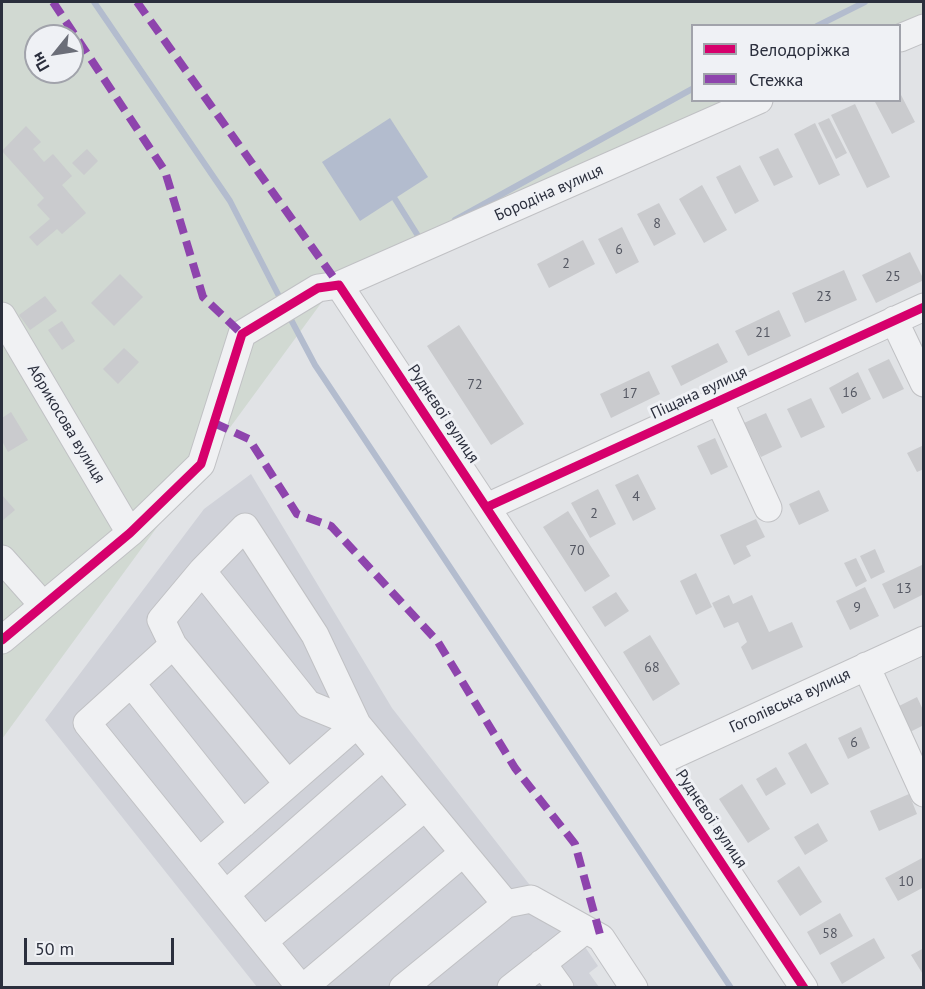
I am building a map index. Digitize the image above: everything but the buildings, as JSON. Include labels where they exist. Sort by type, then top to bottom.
[{"type":"street","points":[[901,38],[924,28]]},
{"type":"street","name":"Бородіна вулиця","points":[[328,287],[754,102]]},
{"type":"street","points":[[2,640],[130,533],[201,464],[242,334],[328,287]]},
{"type":"street","name":"Руднєвої вулиця","points":[[328,287],[486,507],[804,987]]},
{"type":"street","name":"Піщана вулиця","points":[[486,507],[924,307]]},
{"type":"street","name":"Абрикосова вулиця","points":[[2,316],[130,533]]},
{"type":"street","points":[[894,320],[924,383]]},
{"type":"street","points":[[719,400],[768,508]]},
{"type":"street","points":[[288,784],[173,645],[161,620],[202,571],[245,527],[315,635],[357,724],[506,904]]},
{"type":"street","points":[[2,559],[43,605]]},
{"type":"street","points":[[202,571],[308,704],[357,724]]},
{"type":"street","name":"Гоголівська вулиця","points":[[656,763],[924,640]]},
{"type":"street","points":[[173,645],[87,723],[302,987],[464,854]]},
{"type":"street","points":[[866,666],[924,794]]},
{"type":"street","points":[[131,683],[243,824]]},
{"type":"street","points":[[199,862],[357,724]]},
{"type":"street","points":[[226,894],[383,756]]},
{"type":"street","points":[[264,941],[425,807]]},
{"type":"street","points":[[403,987],[506,904],[531,899],[601,938],[634,987]]},
{"type":"street","points":[[511,987],[585,930]]},
{"type":"street","points":[[542,963],[560,987]]},
{"type":"shaded area","points":[[2,2],[923,2],[923,27],[901,27],[901,24],[691,24],[691,102],[753,102],[338,280],[2,739]]},
{"type":"shaded area","points":[[251,474],[392,708],[529,884],[593,925],[583,944],[598,966],[589,973],[599,987],[257,987],[45,720],[204,509]]},
{"type":"water","points":[[390,118],[428,177],[360,221],[322,162]]},
{"type":"waterway","points":[[94,2],[230,201],[282,302]]},
{"type":"waterway","points":[[821,24],[865,2]]},
{"type":"waterway","points":[[455,220],[691,90]]},
{"type":"waterway","points":[[395,199],[420,239],[423,238]]},
{"type":"waterway","points":[[288,314],[315,365],[731,988]]},
{"type":"marked path","points":[[53,2],[165,171],[203,297],[242,334]]},
{"type":"marked path","points":[[137,2],[339,285]]},
{"type":"marked path","points":[[214,423],[249,439],[297,514],[331,526],[438,642],[515,768],[575,844],[601,938]]},
{"type":"cycle path","points":[[2,640],[130,533],[201,464],[242,334],[318,288],[339,285],[804,988]]},
{"type":"cycle path","points":[[487,507],[924,307]]}]
